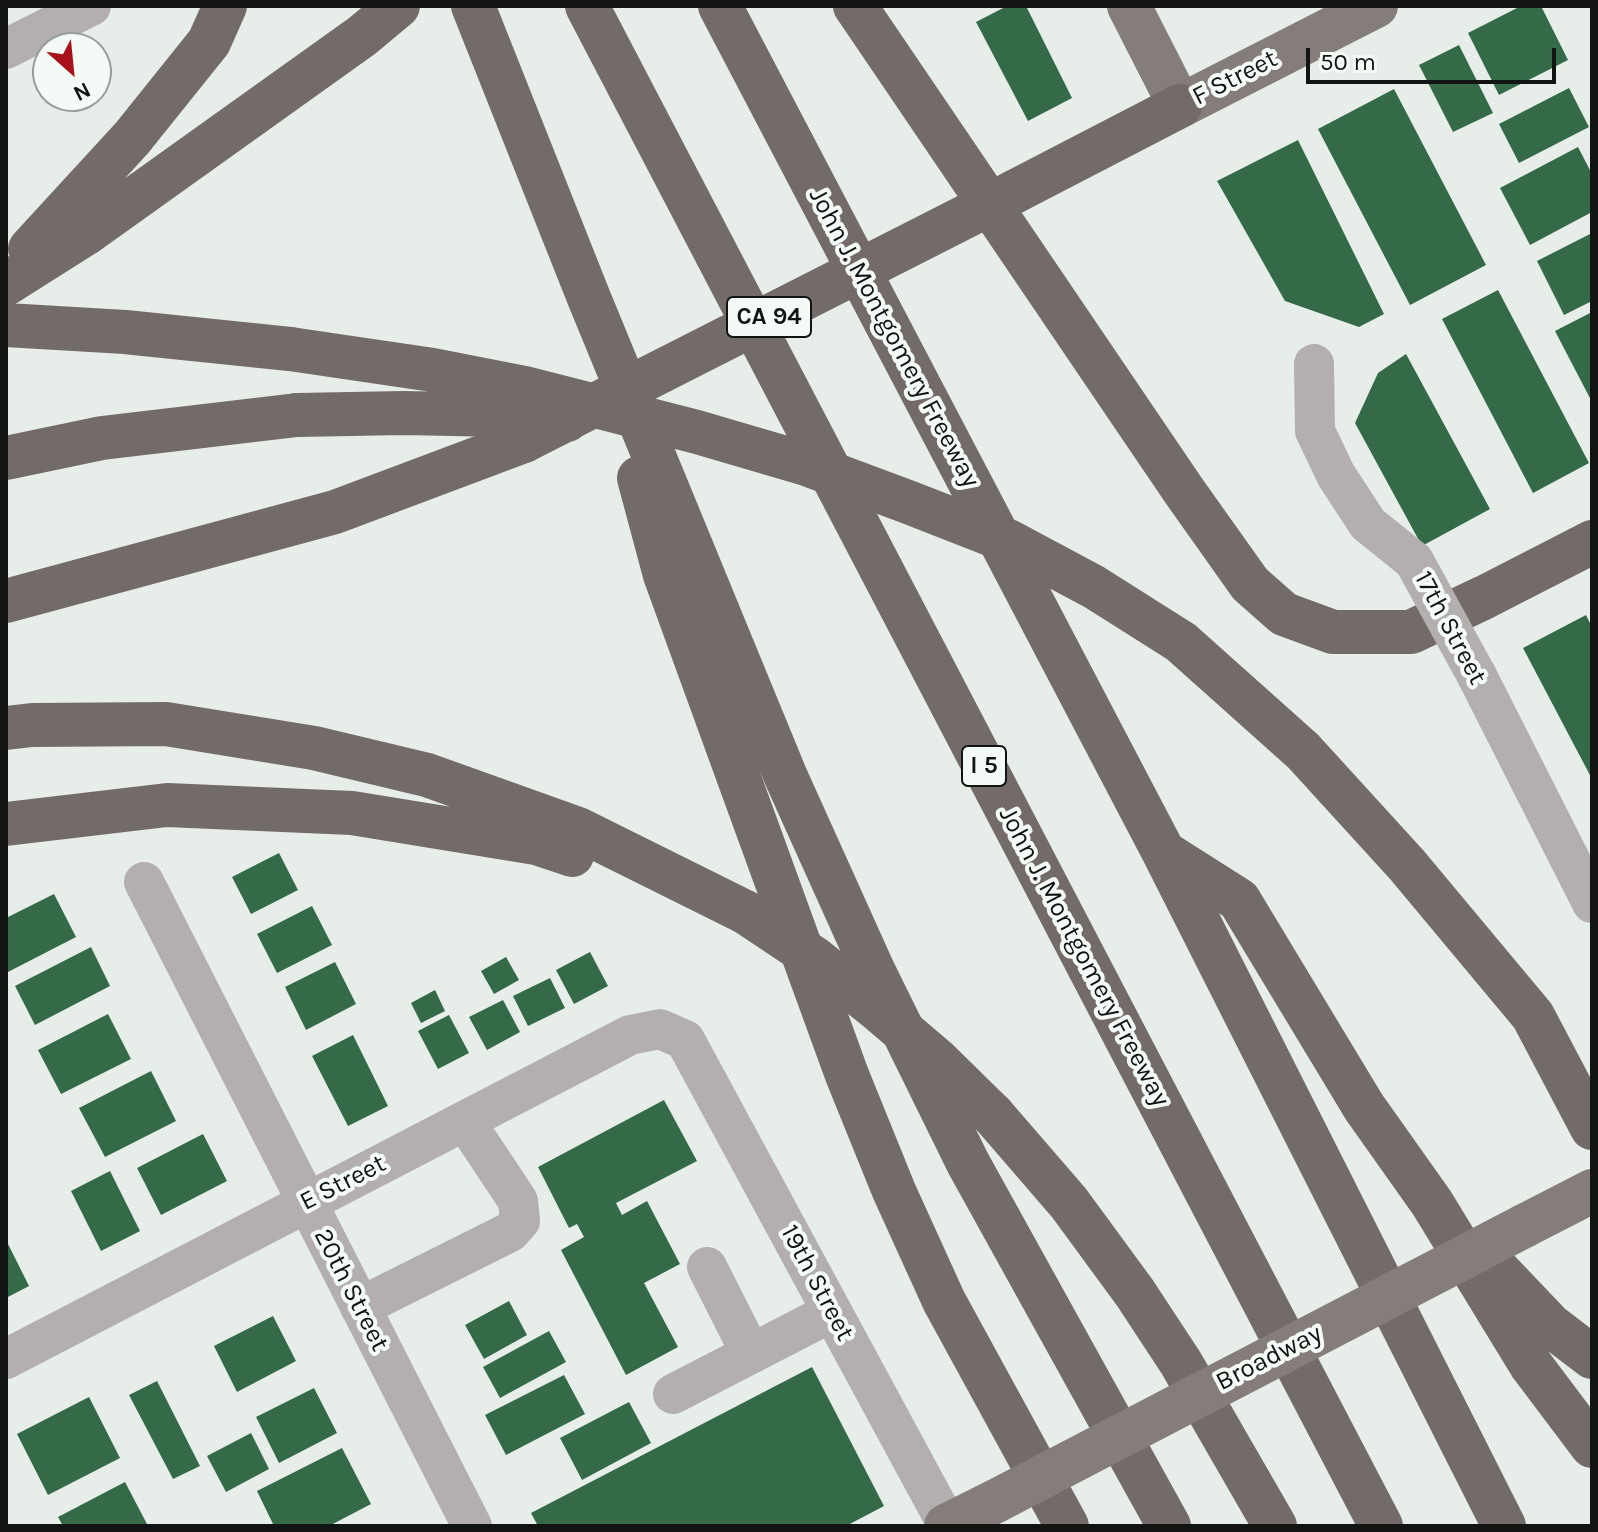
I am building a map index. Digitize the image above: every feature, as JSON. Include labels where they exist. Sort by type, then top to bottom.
[{"type":"highway","points":[[6,271],[39,241],[132,138],[209,42],[225,6]]},
{"type":"highway","points":[[6,284],[85,234],[362,36],[398,6]]},
{"type":"highway","points":[[473,6],[786,777],[873,970],[968,1163],[1169,1526]]},
{"type":"highway","name":"John J. Montgomery Freeway","points":[[587,6],[1381,1526]]},
{"type":"highway","name":"John J. Montgomery Freeway","points":[[720,6],[1163,851],[1504,1526]]},
{"type":"highway","points":[[855,6],[1184,491],[1250,584],[1284,614],[1333,632],[1411,632],[1592,542]]},
{"type":"highway","name":"CA 94","points":[[6,601],[335,512],[524,441],[1180,106]]},
{"type":"highway","points":[[589,298],[665,575],[847,1075],[894,1191],[944,1301],[1067,1526]]},
{"type":"highway","points":[[6,325],[125,332],[333,354],[525,388],[697,432],[806,464],[1008,541],[1094,587],[1181,642],[1303,751],[1407,865],[1533,1016],[1592,1128]]},
{"type":"highway","points":[[6,458],[102,438],[297,415],[501,415],[697,432]]},
{"type":"highway","points":[[6,728],[166,724],[314,748],[427,775],[578,829],[745,912],[814,958],[937,1060],[993,1115],[1069,1203],[1135,1293],[1181,1363],[1275,1526]]},
{"type":"highway","points":[[6,824],[167,805],[352,813],[536,843],[745,912]]},
{"type":"highway","points":[[1163,851],[1239,900],[1364,1107],[1432,1203],[1531,1365],[1592,1446]]},
{"type":"highway","points":[[1432,1203],[1550,1325],[1592,1357]]},
{"type":"main road","points":[[1129,6],[1180,106]]},
{"type":"main road","name":"F Street","points":[[1180,106],[1376,6]]},
{"type":"main road","name":"Broadway","points":[[947,1526],[1592,1191]]},
{"type":"street","points":[[6,49],[91,6]]},
{"type":"street","name":"17th Street","points":[[1314,364],[1315,431],[1336,475],[1368,524],[1414,561],[1477,676],[1592,903]]},
{"type":"street","name":"20th Street","points":[[144,882],[472,1526]]},
{"type":"street","name":"E Street","points":[[6,1359],[630,1035],[660,1029],[685,1040]]},
{"type":"street","name":"19th Street","points":[[685,1040],[947,1526]]},
{"type":"street","points":[[360,1307],[510,1232],[520,1221],[518,1201],[465,1121]]},
{"type":"street","points":[[707,1267],[751,1354]]},
{"type":"street","points":[[673,1394],[832,1312]]},
{"type":"building","points":[[1007,6],[1026,6],[1072,98],[1028,121],[976,22]]},
{"type":"building","points":[[1521,6],[1541,6],[1568,60],[1499,95],[1468,33]]},
{"type":"building","points":[[1459,45],[1493,113],[1453,132],[1419,65]]},
{"type":"building","points":[[1569,88],[1589,127],[1519,163],[1499,124]]},
{"type":"building","points":[[1394,89],[1486,265],[1410,305],[1318,129]]},
{"type":"building","points":[[1298,140],[1384,314],[1359,327],[1285,301],[1217,181]]},
{"type":"building","points":[[1578,147],[1592,174],[1592,212],[1530,245],[1500,188]]},
{"type":"building","points":[[1592,233],[1592,301],[1564,315],[1537,261]]},
{"type":"building","points":[[1498,290],[1589,463],[1533,493],[1442,319]]},
{"type":"building","points":[[1592,312],[1592,402],[1555,331]]},
{"type":"building","points":[[1406,354],[1490,509],[1422,546],[1355,423],[1378,373]]},
{"type":"building","points":[[1586,615],[1592,627],[1592,779],[1523,648]]},
{"type":"building","points":[[279,853],[298,890],[251,914],[232,877]]},
{"type":"building","points":[[54,894],[76,937],[6,973],[6,918]]},
{"type":"building","points":[[312,906],[332,945],[277,973],[257,934]]},
{"type":"building","points":[[91,947],[110,986],[35,1025],[15,986]]},
{"type":"building","points":[[590,952],[608,986],[574,1004],[556,970]]},
{"type":"building","points":[[506,957],[519,980],[494,994],[481,971]]},
{"type":"building","points":[[335,962],[356,1004],[306,1030],[285,987]]},
{"type":"building","points":[[550,978],[565,1008],[528,1026],[513,996]]},
{"type":"building","points":[[435,990],[445,1011],[421,1023],[411,1003]]},
{"type":"building","points":[[503,1000],[520,1032],[487,1050],[469,1017]]},
{"type":"building","points":[[108,1014],[131,1059],[61,1094],[38,1050]]},
{"type":"building","points":[[449,1015],[469,1053],[438,1069],[418,1031]]},
{"type":"building","points":[[353,1035],[388,1106],[348,1126],[312,1056]]},
{"type":"building","points":[[151,1071],[176,1121],[105,1157],[79,1108]]},
{"type":"building","points":[[664,1100],[697,1161],[616,1203],[622,1215],[647,1201],[680,1264],[644,1283],[678,1347],[626,1375],[561,1250],[584,1237],[577,1224],[569,1228],[538,1167]]},
{"type":"building","points":[[203,1134],[227,1181],[161,1215],[137,1168]]},
{"type":"building","points":[[110,1171],[140,1231],[101,1251],[71,1191]]},
{"type":"building","points":[[6,1240],[29,1286],[6,1298]]},
{"type":"building","points":[[509,1301],[527,1335],[484,1359],[465,1325]]},
{"type":"building","points":[[273,1316],[296,1361],[237,1392],[214,1346]]},
{"type":"building","points":[[549,1331],[566,1362],[500,1398],[483,1367]]},
{"type":"building","points":[[812,1367],[884,1506],[846,1526],[538,1526],[531,1513]]},
{"type":"building","points":[[564,1375],[585,1414],[506,1455],[485,1415]]},
{"type":"building","points":[[157,1381],[200,1466],[173,1479],[129,1395]]},
{"type":"building","points":[[314,1388],[337,1433],[279,1463],[256,1417]]},
{"type":"building","points":[[89,1397],[120,1458],[48,1495],[17,1434]]},
{"type":"building","points":[[629,1402],[651,1443],[582,1480],[560,1438]]},
{"type":"building","points":[[251,1433],[269,1469],[226,1492],[207,1456]]},
{"type":"building","points":[[342,1448],[371,1504],[329,1526],[274,1526],[257,1491]]},
{"type":"building","points":[[125,1482],[148,1526],[63,1526],[58,1517]]}]
